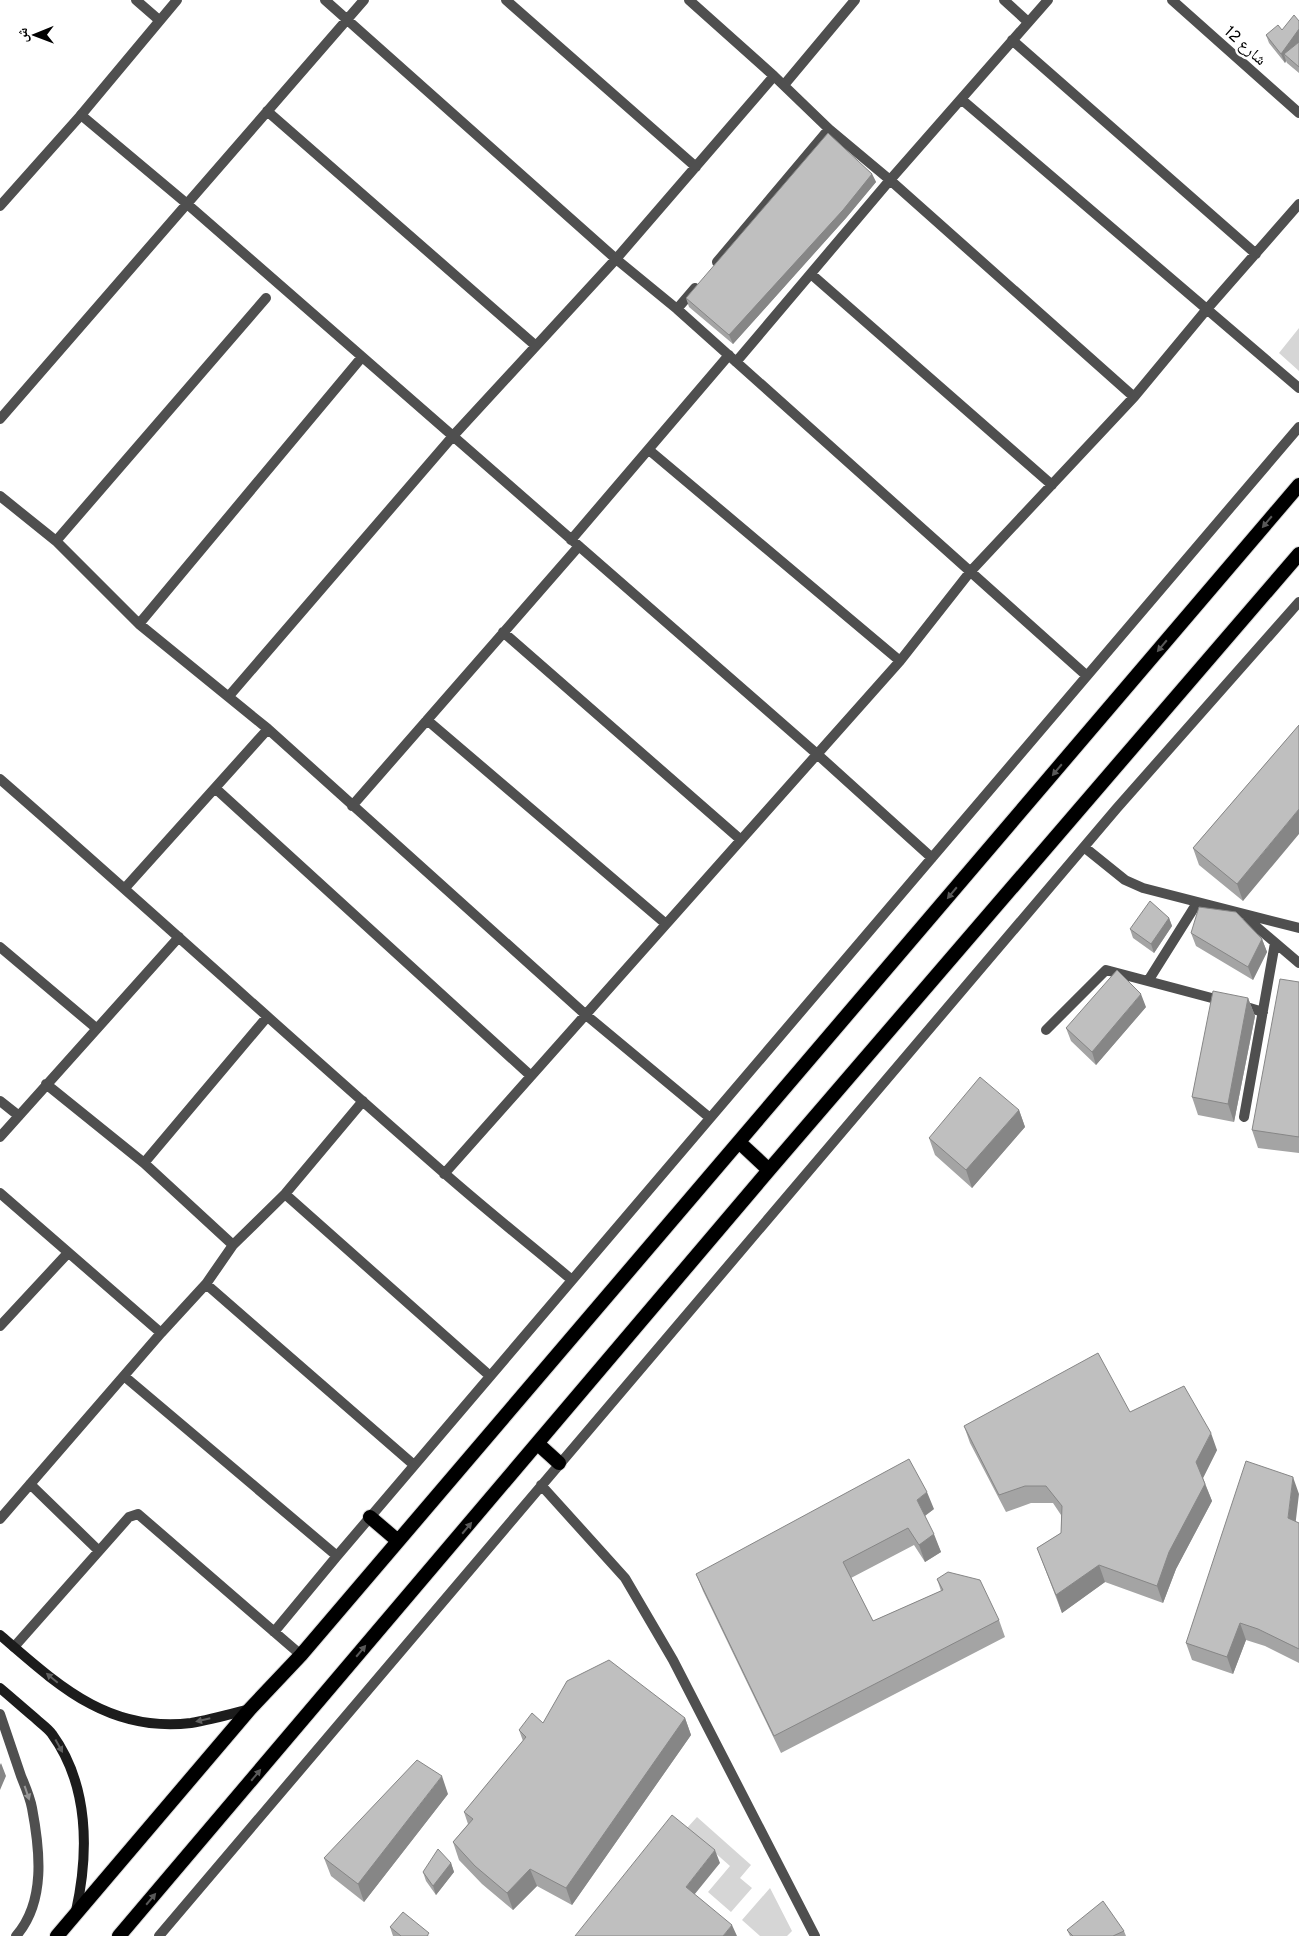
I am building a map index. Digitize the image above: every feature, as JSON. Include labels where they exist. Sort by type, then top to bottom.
[{"type":"highway","points":[[57,1936],[250,1709],[301,1655],[740,1143],[1299,485]]},
{"type":"highway","points":[[119,1936],[769,1170],[1299,554]]},
{"type":"highway","points":[[740,1143],[769,1170]]},
{"type":"highway","points":[[538,1444],[559,1463]]},
{"type":"highway","points":[[370,1517],[398,1541]]},
{"type":"main road","points":[[0,1634],[72,1694],[105,1712],[138,1722],[164,1724],[191,1723],[250,1709]]},
{"type":"main road","points":[[0,1688],[51,1732],[76,1783],[82,1808],[84,1833],[81,1889],[76,1912]]},
{"type":"street","points":[[136,0],[158,20]]},
{"type":"street","points":[[0,206],[81,115],[158,20],[177,0]]},
{"type":"street","points":[[325,0],[348,18],[616,259],[677,309],[1087,676]]},
{"type":"street","points":[[0,419],[364,0]]},
{"type":"street","points":[[506,0],[696,167]]},
{"type":"street","points":[[689,0],[784,85],[829,129],[890,180],[1134,397]]},
{"type":"street","points":[[784,85],[856,0]]},
{"type":"street","points":[[1004,0],[1028,22]]},
{"type":"street","points":[[352,806],[503,632],[649,450],[811,274],[960,99],[1048,0]]},
{"type":"street","name":"شارع 12","points":[[1172,0],[1299,113]]},
{"type":"street","points":[[1012,40],[1256,254]]},
{"type":"street","points":[[229,696],[453,436],[616,259],[774,76]]},
{"type":"street","points":[[960,99],[1299,388]]},
{"type":"street","points":[[267,111],[536,346]]},
{"type":"street","points":[[81,115],[186,203],[453,436],[817,754],[932,858]]},
{"type":"street","points":[[677,309],[829,129]]},
{"type":"street","points":[[444,1174],[900,661],[970,572],[1134,397],[1207,309],[1299,204]]},
{"type":"street","points":[[811,274],[1052,486]]},
{"type":"street","points":[[56,541],[266,298]]},
{"type":"street","points":[[139,624],[362,357]]},
{"type":"street","points":[[274,1632],[414,1465],[1299,427]]},
{"type":"street","points":[[649,450],[900,661]]},
{"type":"street","points":[[0,496],[56,541],[139,624],[268,729],[586,1015],[710,1118]]},
{"type":"street","points":[[159,1936],[1084,847],[1299,602]]},
{"type":"street","points":[[503,632],[740,840]]},
{"type":"street","points":[[427,720],[666,924]]},
{"type":"street","points":[[125,888],[268,729]]},
{"type":"street","points":[[0,779],[125,888],[266,1017],[444,1174],[572,1280]]},
{"type":"street","points":[[215,788],[531,1076]]},
{"type":"street","points":[[1084,847],[1126,880],[1151,891],[1299,928]]},
{"type":"street","points":[[1148,981],[1197,903]]},
{"type":"street","points":[[1243,915],[1299,963]]},
{"type":"street","points":[[0,1137],[178,938]]},
{"type":"street","points":[[1244,1117],[1275,943]]},
{"type":"street","points":[[0,947],[96,1028]]},
{"type":"street","points":[[1046,1030],[1106,970],[1263,1012]]},
{"type":"street","points":[[144,1163],[266,1017]]},
{"type":"street","points":[[46,1084],[144,1163],[233,1245]]},
{"type":"street","points":[[0,1101],[19,1116]]},
{"type":"street","points":[[0,1519],[160,1333],[206,1284],[233,1245],[285,1194],[363,1101]]},
{"type":"street","points":[[0,1193],[67,1254],[160,1333]]},
{"type":"street","points":[[285,1194],[490,1376]]},
{"type":"street","points":[[0,1326],[67,1254]]},
{"type":"street","points":[[206,1284],[414,1465]]},
{"type":"street","points":[[124,1376],[337,1556]]},
{"type":"street","points":[[30,1484],[99,1551]]},
{"type":"street","points":[[541,1485],[625,1578],[673,1660],[815,1936]]},
{"type":"street","points":[[14,1647],[129,1517],[138,1514],[301,1655]]},
{"type":"street","points":[[0,1714],[32,1806],[38,1865],[37,1889],[33,1905],[27,1920],[16,1936]]},
{"type":"shaded area","points":[[1299,328],[1299,371],[1279,353]]},
{"type":"shaded area","points":[[697,1817],[751,1865],[740,1878],[752,1888],[731,1912],[708,1892],[730,1866],[687,1828]]},
{"type":"shaded area","points":[[770,1888],[792,1931],[787,1936],[760,1936],[742,1920]]},
{"type":"building","points":[[1294,15],[1299,21],[1299,29],[1281,54],[1266,35],[1278,25],[1282,30]]},
{"type":"building","points":[[1299,42],[1299,67],[1284,54]]},
{"type":"building","points":[[828,133],[872,174],[843,210],[729,335],[686,298]]},
{"type":"building","points":[[1299,725],[1299,809],[1237,884],[1193,848]]},
{"type":"building","points":[[1150,901],[1169,918],[1151,944],[1130,929]]},
{"type":"building","points":[[1199,907],[1236,912],[1262,939],[1248,967],[1191,933]]},
{"type":"building","points":[[1117,970],[1141,994],[1092,1052],[1066,1028]]},
{"type":"building","points":[[1280,979],[1299,982],[1299,1137],[1252,1130]]},
{"type":"building","points":[[1213,991],[1248,998],[1228,1104],[1192,1097]]},
{"type":"building","points":[[980,1077],[1019,1110],[966,1170],[929,1138]]},
{"type":"building","points":[[1098,1353],[1130,1412],[1184,1386],[1211,1433],[1196,1462],[1205,1484],[1169,1552],[1157,1586],[1099,1565],[1056,1595],[1037,1548],[1061,1533],[1062,1506],[1046,1486],[1025,1486],[999,1495],[964,1426]]},
{"type":"building","points":[[909,1459],[927,1492],[917,1500],[934,1534],[919,1545],[908,1528],[843,1562],[873,1621],[943,1590],[937,1579],[948,1572],[980,1580],[999,1620],[774,1736],[696,1574]]},
{"type":"building","points":[[1246,1461],[1293,1477],[1288,1518],[1299,1523],[1299,1649],[1258,1629],[1240,1623],[1227,1657],[1186,1643]]},
{"type":"building","points":[[609,1660],[685,1718],[566,1888],[530,1869],[507,1893],[475,1866],[453,1842],[473,1819],[464,1812],[526,1737],[519,1730],[532,1713],[543,1723],[567,1681]]},
{"type":"building","points":[[417,1760],[442,1776],[358,1884],[324,1858]]},
{"type":"building","points":[[672,1815],[715,1850],[686,1887],[732,1925],[723,1936],[575,1936]]},
{"type":"building","points":[[438,1849],[451,1863],[433,1886],[423,1872]]},
{"type":"building","points":[[1103,1901],[1124,1931],[1113,1936],[1073,1936],[1067,1930]]},
{"type":"building","points":[[403,1912],[429,1933],[427,1936],[401,1936],[390,1927]]}]
